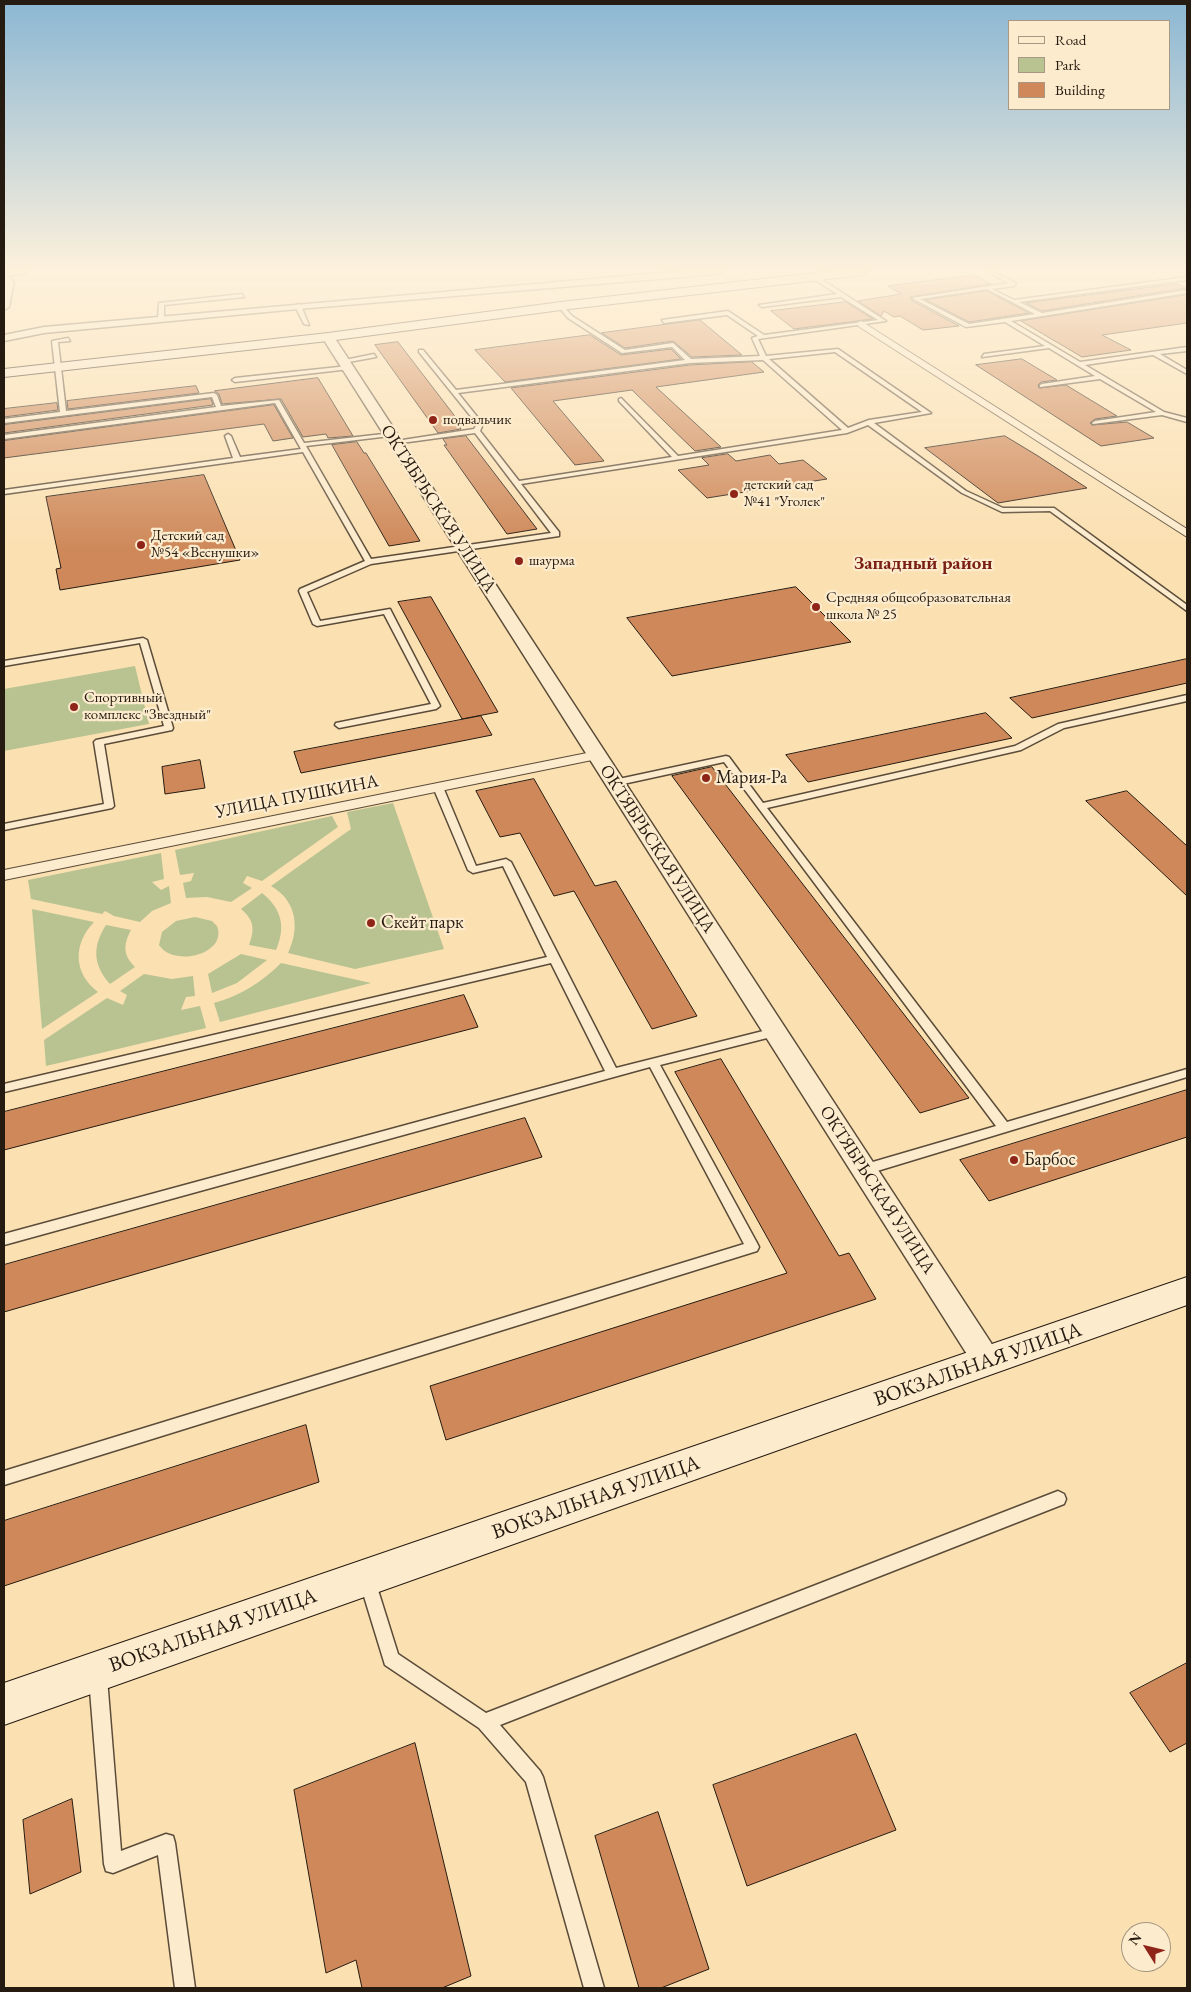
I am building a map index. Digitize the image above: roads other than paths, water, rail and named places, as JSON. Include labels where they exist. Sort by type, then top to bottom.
[{"type":"main road","points":[[4,373],[75,364]]},
{"type":"main road","name":"ВОКЗАЛЬНАЯ УЛИЦА","points":[[4,1704],[1187,1291]]},
{"type":"street","name":"ОКТЯБРЬСКАЯ УЛИЦА","points":[[345,364],[987,1361]]},
{"type":"street","points":[[923,364],[1187,534]]},
{"type":"street","name":"УЛИЦА ПУШКИНА","points":[[4,875],[597,755]]},
{"type":"lane","points":[[235,380],[345,364]]},
{"type":"lane","points":[[431,364],[480,424],[477,431]]},
{"type":"lane","points":[[454,392],[667,364]]},
{"type":"lane","points":[[771,364],[847,431]]},
{"type":"lane","points":[[518,482],[847,431],[869,422],[928,413],[856,364]]},
{"type":"lane","points":[[1078,364],[1162,413],[1187,420]]},
{"type":"lane","points":[[1173,364],[1187,372]]},
{"type":"lane","points":[[56,366],[63,413]]},
{"type":"lane","points":[[1042,386],[1100,377]]},
{"type":"lane","points":[[4,421],[214,394],[219,408]]},
{"type":"lane","points":[[622,400],[676,457]]},
{"type":"lane","points":[[4,437],[277,401],[369,562]]},
{"type":"lane","points":[[1095,423],[1162,413]]},
{"type":"lane","points":[[869,422],[964,492],[1002,510],[1052,509],[1187,609]]},
{"type":"lane","points":[[4,492],[237,459],[303,447],[477,431]]},
{"type":"lane","points":[[339,725],[436,706],[387,611],[317,624],[303,591],[369,562],[556,534],[477,431]]},
{"type":"lane","points":[[228,436],[237,459]]},
{"type":"lane","points":[[4,663],[143,640],[169,728],[99,742],[109,806],[4,827]]},
{"type":"lane","points":[[761,806],[1018,748],[1061,726],[1187,698]]},
{"type":"lane","points":[[614,782],[726,759],[1004,1128]]},
{"type":"lane","points":[[438,787],[473,870],[506,862],[613,1074]]},
{"type":"lane","points":[[4,1088],[554,959]]},
{"type":"lane","points":[[4,1240],[653,1062],[775,1032]]},
{"type":"lane","points":[[4,1478],[752,1246],[653,1062]]},
{"type":"lane","points":[[864,1170],[1187,1073]]},
{"type":"lane","points":[[485,1722],[1058,1499]]},
{"type":"lane","points":[[366,1578],[391,1659],[485,1722],[534,1777],[594,1988]]},
{"type":"lane","points":[[98,1672],[113,1864],[166,1842],[185,1988]]},
{"type":"place","name":"подвальчик","points":[[433,420]]},
{"type":"place","name":"детский сад №41 \"Уголек\"","points":[[734,494]]},
{"type":"place","name":"Детский сад №54 «Веснушки»","points":[[141,545]]},
{"type":"place","name":"шаурма","points":[[519,561]]},
{"type":"place","name":"Средняя общеобразовательная школа № 25","points":[[816,607]]},
{"type":"place","name":"Спортивный комплекс \"Звездный\"","points":[[74,707]]},
{"type":"place","name":"Мария-Ра","points":[[706,778]]},
{"type":"place","name":"Скейт парк","points":[[371,923]]},
{"type":"place","name":"Барбос","points":[[1014,1160]]},
{"type":"district","name":"Западный район","points":[[923,564]]}]
